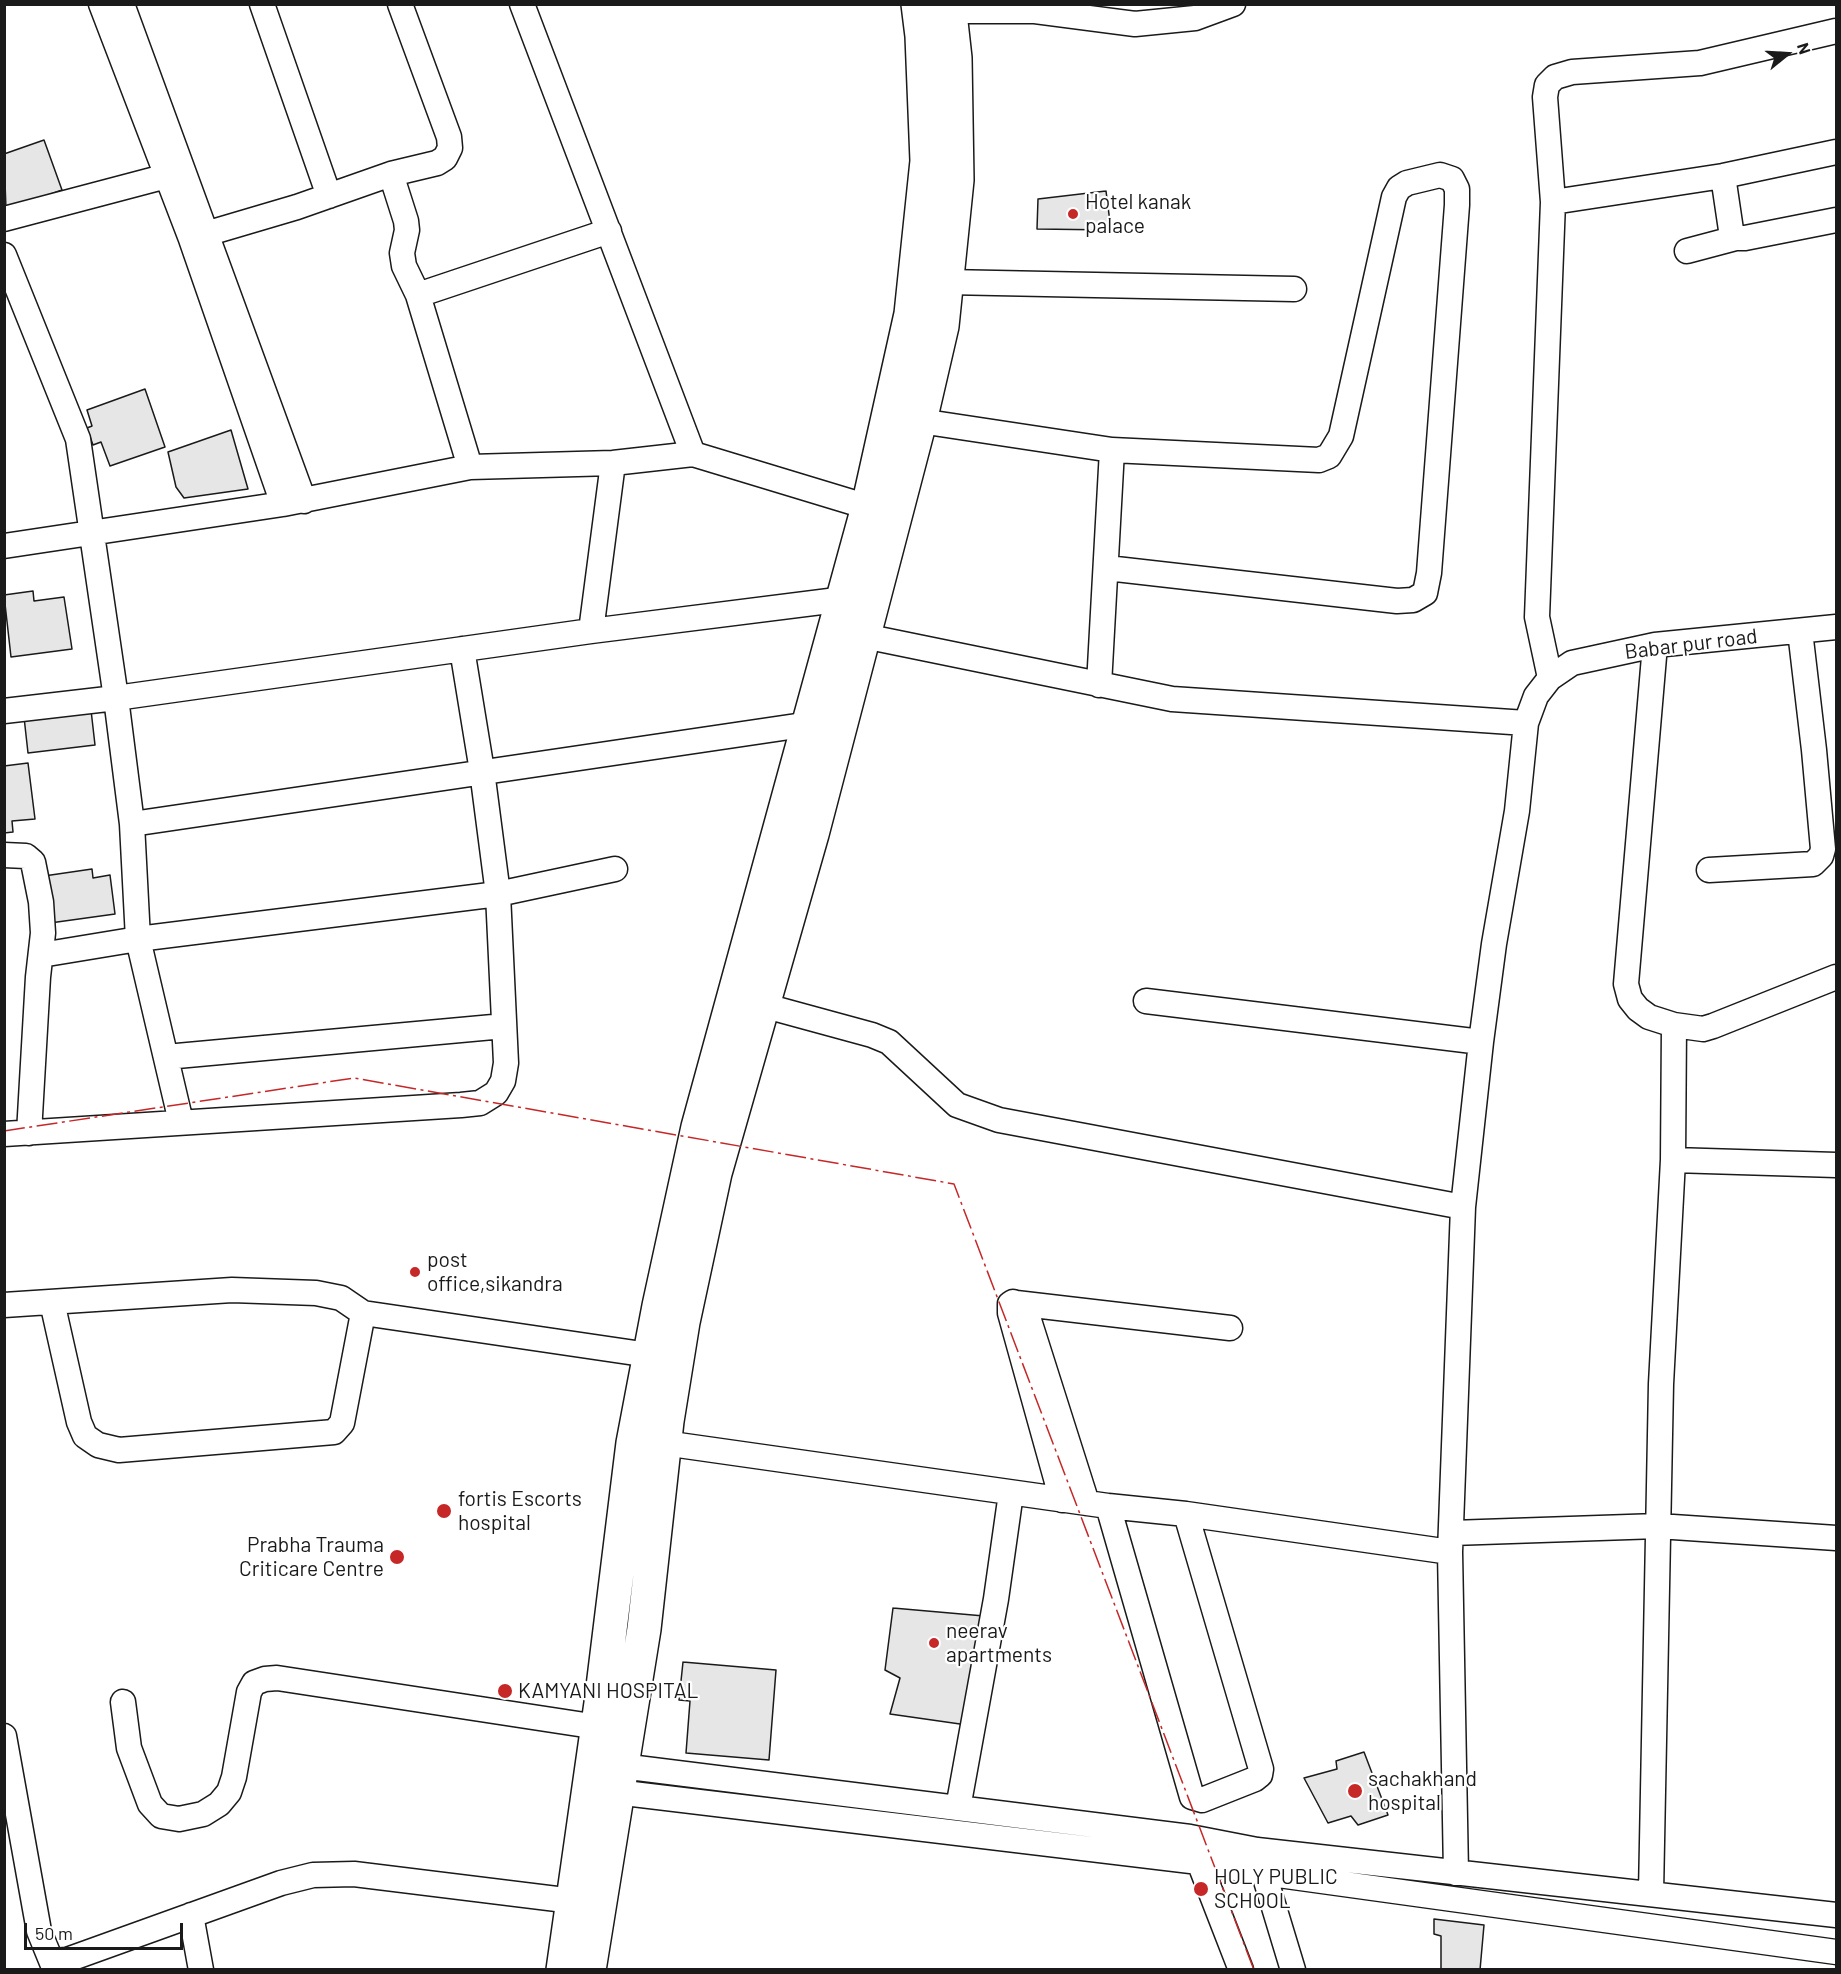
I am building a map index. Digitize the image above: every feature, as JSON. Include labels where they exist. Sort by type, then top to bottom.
[{"type":"highway","points":[[563,1970],[598,1727],[633,1443],[649,1355],[698,1127],[845,599],[911,314],[927,161],[922,36],[918,4]]},
{"type":"highway","points":[[589,1970],[644,1629],[664,1443],[683,1322],[712,1185],[812,834],[920,421],[942,326],[957,180],[955,58],[949,8]]},
{"type":"street","points":[[101,4],[176,173]]},
{"type":"street","points":[[122,4],[176,173],[293,502]]},
{"type":"street","points":[[262,4],[329,196]]},
{"type":"street","points":[[199,236],[329,196],[391,174],[437,164],[445,158],[450,148],[449,137],[400,4]]},
{"type":"street","points":[[522,4],[693,454]]},
{"type":"street","points":[[949,8],[1035,11],[1136,24],[1195,18],[1233,4]]},
{"type":"street","points":[[1456,1873],[1451,1543],[1463,1207],[1481,1042],[1494,944],[1517,812],[1526,723],[1536,696],[1550,678],[1537,617],[1553,201],[1545,97],[1548,85],[1555,77],[1572,72],[1700,63],[1836,31]]},
{"type":"street","points":[[1553,201],[1723,176],[1836,152]]},
{"type":"street","points":[[4,219],[176,173]]},
{"type":"street","points":[[391,174],[407,230],[402,260],[418,295],[470,467]]},
{"type":"street","points":[[920,421],[1112,450],[1319,460],[1329,456],[1341,435],[1394,197],[1399,188],[1407,183],[1440,176],[1452,179],[1457,189],[1457,205],[1429,573],[1425,593],[1413,600],[1397,601],[1107,568]]},
{"type":"street","points":[[1723,176],[1731,231],[1736,238]]},
{"type":"street","points":[[1687,251],[1736,238],[1836,220]]},
{"type":"street","points":[[418,295],[609,231]]},
{"type":"street","points":[[4,255],[78,439],[132,824],[138,939],[181,1122]]},
{"type":"street","points":[[946,282],[1294,289]]},
{"type":"street","points":[[1099,686],[1112,450]]},
{"type":"street","points":[[4,546],[293,502],[470,467],[613,463],[693,454],[868,507]]},
{"type":"street","points":[[591,631],[613,463]]},
{"type":"street","points":[[4,711],[116,698],[591,631],[845,599]]},
{"type":"street","name":"Babar pur road","points":[[1550,678],[1572,663],[1656,645],[1836,627]]},
{"type":"street","points":[[1709,870],[1813,864],[1823,849],[1825,751],[1800,631]]},
{"type":"street","points":[[864,636],[1099,686],[1172,699],[1526,723]]},
{"type":"street","points":[[1656,645],[1626,984],[1630,999],[1649,1017],[1674,1025],[1703,1029],[1836,977]]},
{"type":"street","points":[[4,1134],[480,1103],[496,1093],[503,1081],[506,1063],[498,894],[482,771],[462,649]]},
{"type":"street","points":[[132,824],[810,724]]},
{"type":"street","points":[[4,855],[26,856],[33,862],[37,871],[43,933],[29,1133]]},
{"type":"street","points":[[41,955],[138,939],[498,894],[615,869]]},
{"type":"street","points":[[1146,1001],[1481,1042]]},
{"type":"street","points":[[762,1005],[873,1035],[889,1042],[957,1105],[999,1120],[1463,1207]]},
{"type":"street","points":[[1651,1893],[1661,1384],[1673,1160],[1674,1025]]},
{"type":"street","points":[[166,1057],[504,1026]]},
{"type":"street","points":[[1673,1160],[1836,1165]]},
{"type":"street","points":[[4,1305],[232,1290],[316,1293],[341,1298],[363,1313],[649,1355]]},
{"type":"street","points":[[52,1302],[85,1436],[98,1445],[119,1450],[334,1432],[342,1423],[363,1313]]},
{"type":"street","points":[[1017,1303],[1028,1314],[1098,1505],[1192,1797],[1202,1800],[1255,1779],[1260,1775],[1261,1769],[1186,1514]]},
{"type":"street","points":[[1062,1500],[1009,1308],[1010,1304],[1230,1328]]},
{"type":"street","points":[[664,1443],[1098,1505],[1451,1543],[1658,1526],[1836,1538]]},
{"type":"street","points":[[958,1808],[996,1599],[1011,1493]]},
{"type":"street","points":[[123,1702],[129,1748],[150,1804],[161,1816],[179,1819],[203,1814],[219,1804],[229,1792],[234,1777],[249,1692],[254,1683],[265,1679],[277,1678],[598,1727]]},
{"type":"street","points":[[4,1736],[39,1931],[54,1965],[281,1883],[314,1875],[354,1874],[573,1901]]},
{"type":"street","points":[[619,1779],[958,1808],[1190,1838],[1257,1850],[1836,1915]]},
{"type":"street","points":[[619,1779],[1835,1953]]},
{"type":"street","points":[[1190,1838],[1241,1970]]},
{"type":"street","points":[[1257,1850],[1293,1970]]},
{"type":"street","points":[[191,1915],[201,1970]]},
{"type":"building","points":[[44,140],[62,190],[6,210],[4,154]]},
{"type":"building","name":"Hotel kanak palace","points":[[1106,191],[1111,230],[1037,229],[1038,199]]},
{"type":"building","points":[[145,389],[165,447],[110,466],[101,442],[93,445],[87,428],[92,426],[87,410]]},
{"type":"building","points":[[231,430],[248,489],[184,498],[176,487],[168,452]]},
{"type":"building","points":[[33,591],[34,601],[64,597],[72,649],[11,657],[4,595]]},
{"type":"building","points":[[91,710],[95,745],[28,753],[24,717]]},
{"type":"building","points":[[28,763],[35,819],[12,821],[13,832],[4,833],[4,766]]},
{"type":"building","points":[[92,869],[93,878],[110,875],[115,914],[50,923],[44,876]]},
{"type":"building","name":"neerav apartments","points":[[893,1608],[984,1616],[967,1725],[890,1714],[900,1678],[885,1670]]},
{"type":"building","points":[[683,1662],[776,1670],[769,1760],[686,1753],[690,1701],[679,1700]]},
{"type":"building","name":"sachakhand hospital","points":[[1364,1752],[1388,1815],[1358,1825],[1351,1816],[1328,1823],[1304,1778],[1337,1769],[1336,1761]]},
{"type":"building","points":[[1434,1919],[1484,1925],[1480,1970],[1441,1970],[1441,1936],[1434,1934]]},
{"type":"power","points":[[4,1131],[354,1078],[954,1184],[1254,1970]]},
{"type":"place","name":"Hotel kanak palace","points":[[1073,214]]},
{"type":"place","name":"post office,sikandra","points":[[415,1272]]},
{"type":"place","name":"fortis Escorts hospital","points":[[444,1511]]},
{"type":"place","name":"Prabha Trauma Criticare Centre","points":[[397,1557]]},
{"type":"place","name":"neerav apartments","points":[[934,1643]]},
{"type":"place","name":"KAMYANI HOSPITAL","points":[[505,1691]]},
{"type":"place","name":"sachakhand hospital","points":[[1355,1791]]},
{"type":"place","name":"HOLY PUBLIC SCHOOL","points":[[1201,1889]]}]
